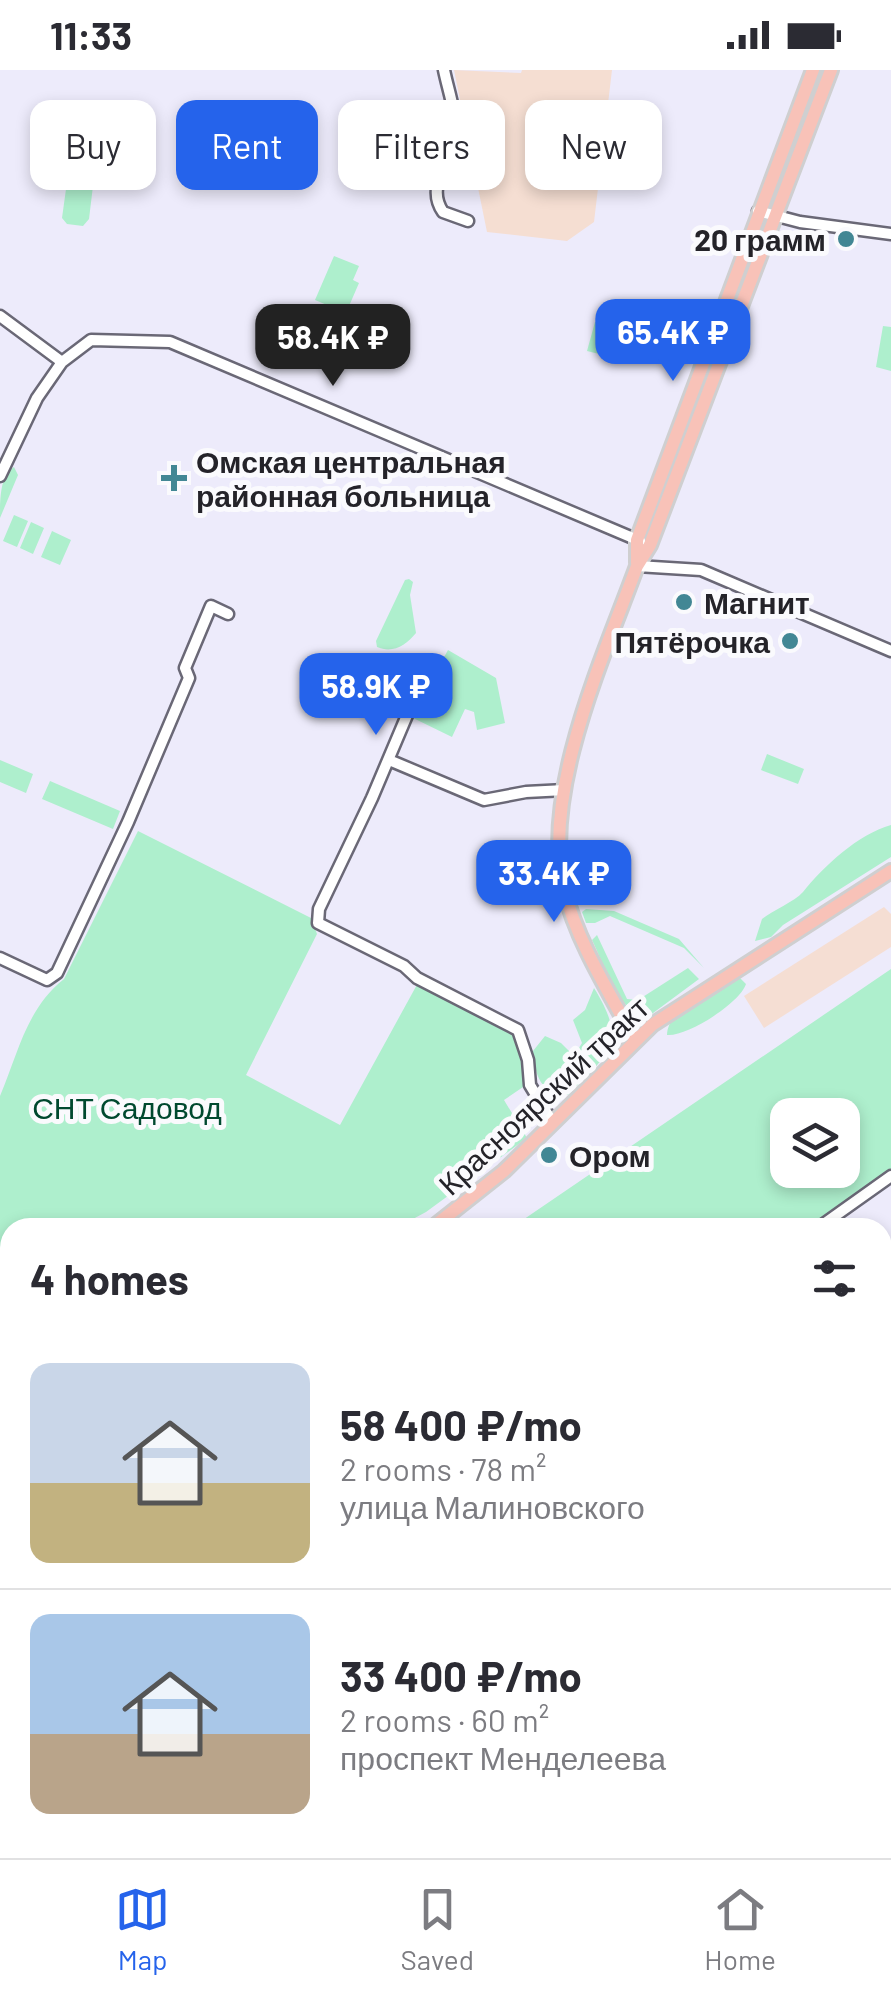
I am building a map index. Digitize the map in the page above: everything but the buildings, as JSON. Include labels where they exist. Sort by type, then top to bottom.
[{"type":"main road","points":[[635,1040],[582,936],[563,884],[565,790],[584,708],[758,211],[813,70]]},
{"type":"main road","points":[[644,542],[831,70]]},
{"type":"main road","name":"Красноярский тракт","points":[[445,1218],[483,1190],[635,1040],[672,1010],[891,872]]},
{"type":"street","points":[[444,70],[455,140],[440,175],[437,200],[443,212],[468,221]]},
{"type":"street","points":[[758,211],[773,217],[891,234]]},
{"type":"street","points":[[0,316],[62,362]]},
{"type":"street","points":[[0,476],[37,398],[62,362],[92,340],[170,342],[644,542]]},
{"type":"street","points":[[637,565],[702,570],[891,651]]},
{"type":"street","points":[[0,958],[47,980],[57,973],[128,822],[189,678],[184,668],[211,606],[228,614]]},
{"type":"street","points":[[416,694],[319,909],[318,924],[404,966],[418,978],[518,1030],[524,1039],[530,1085],[554,1123]]},
{"type":"street","points":[[388,760],[484,800],[565,790]]},
{"type":"street","points":[[832,1218],[891,1176]]},
{"type":"shaded area","points":[[454,70],[612,70],[608,100],[525,100],[525,190],[598,190],[594,222],[567,241],[487,232],[478,190],[505,190],[505,100],[460,100]]},
{"type":"shaded area","points":[[884,907],[891,914],[891,947],[764,1028],[744,996]]},
{"type":"green space","points":[[819,70],[823,70],[774,205],[770,204]]},
{"type":"green space","points":[[66,190],[92,190],[89,219],[83,226],[67,224],[62,218]]},
{"type":"green space","points":[[758,230],[761,232],[653,524],[649,523]]},
{"type":"green space","points":[[334,256],[359,266],[353,280],[359,283],[346,313],[315,300]]},
{"type":"green space","points":[[595,322],[612,327],[603,355],[587,351]]},
{"type":"green space","points":[[883,326],[891,327],[891,371],[876,367]]},
{"type":"green space","points":[[14,467],[18,475],[0,518],[3,482]]},
{"type":"green space","points":[[14,515],[28,521],[17,547],[3,541]]},
{"type":"green space","points":[[31,522],[44,528],[33,554],[20,548]]},
{"type":"green space","points":[[52,531],[71,540],[60,565],[41,557]]},
{"type":"green space","points":[[405,580],[413,582],[410,595],[416,633],[399,647],[377,647],[376,641]]},
{"type":"green space","points":[[448,650],[496,678],[505,723],[477,730],[474,712],[465,709],[452,737],[411,717]]},
{"type":"green space","points":[[767,754],[804,769],[798,784],[761,770]]},
{"type":"green space","points":[[0,760],[33,774],[26,793],[0,782]]},
{"type":"green space","points":[[50,781],[120,811],[113,829],[42,799]]},
{"type":"green space","points":[[891,825],[891,857],[783,925],[771,937],[755,941],[762,919],[799,896],[854,844]]},
{"type":"green space","name":"СНТ Садовод","points":[[138,831],[311,918],[317,934],[246,1075],[340,1125],[419,981],[518,1034],[525,1052],[526,1085],[504,1100],[527,1138],[415,1218],[0,1218],[0,1096],[32,1018],[64,979]]},
{"type":"green space","points":[[614,911],[679,939],[704,968],[684,948],[610,916],[586,923],[582,912]]},
{"type":"green space","points":[[597,935],[627,999],[638,1000],[688,968],[699,979],[649,1016],[639,1017],[623,1002],[611,982],[592,940]]},
{"type":"green space","points":[[891,969],[891,1173],[825,1218],[526,1218]]},
{"type":"green space","points":[[737,975],[746,984],[724,1009],[687,1031],[667,1035],[669,1025],[684,1007]]},
{"type":"green space","points":[[594,988],[610,1023],[609,1047],[568,1095],[559,1094],[541,1082],[533,1051],[545,1036],[569,1051],[577,1051],[582,1043],[573,1020],[585,1010]]},
{"type":"place","name":"20 грамм","points":[[846,239]]},
{"type":"place","name":"Омская центральная районная больница","points":[[174,478]]},
{"type":"place","name":"Магнит","points":[[684,602]]},
{"type":"place","name":"Пятёрочка","points":[[790,641]]},
{"type":"place","name":"Ором","points":[[549,1155]]}]
